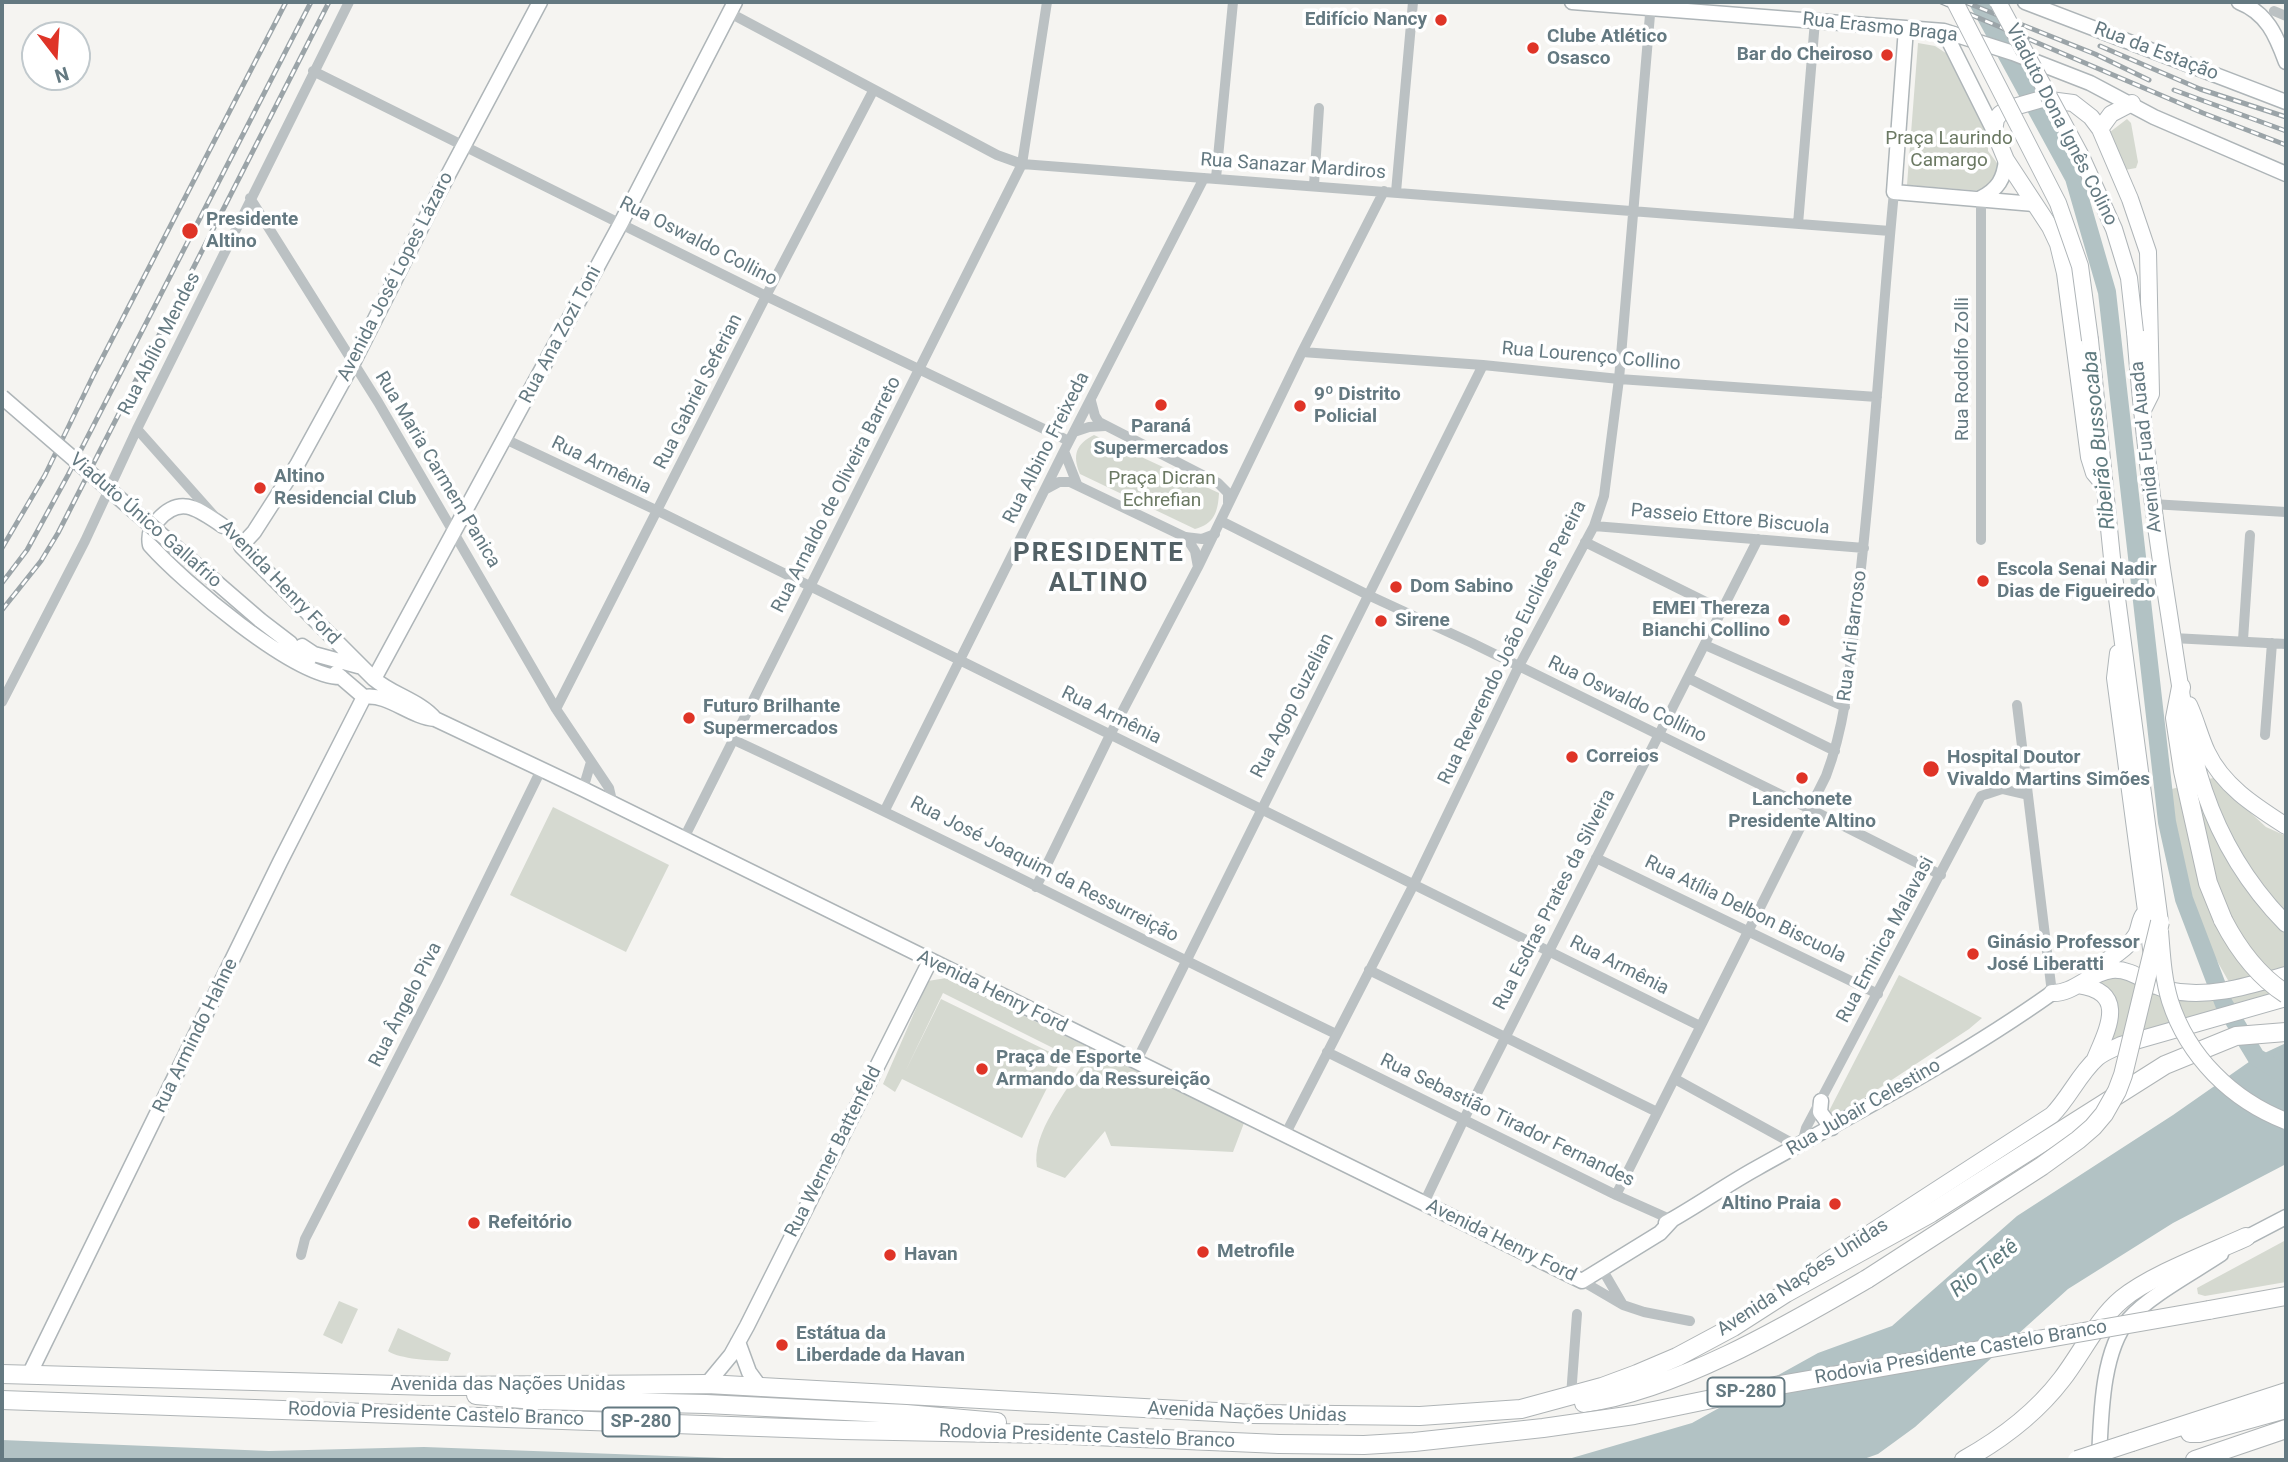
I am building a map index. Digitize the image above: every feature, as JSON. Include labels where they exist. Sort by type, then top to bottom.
[{"type":"highway","points":[[2181,687],[2175,718],[2183,771],[2208,883],[2223,920],[2242,951],[2261,974],[2286,996]]},
{"type":"highway","points":[[1567,1397],[1584,1403],[1640,1390],[1692,1370],[1808,1313],[1867,1279],[2042,1167],[2093,1127],[2117,1091],[2123,1075],[2153,917]]},
{"type":"highway","points":[[1786,1293],[1931,1213],[2137,1081],[2185,1055],[2236,1036],[2286,1032]]},
{"type":"highway","points":[[1964,1460],[2042,1403],[2121,1300],[2153,1280],[2246,1237]]},
{"type":"highway","name":"Avenida Nações Unidas","points":[[1014,1402],[1367,1417],[1508,1410],[1567,1397],[1637,1374],[1733,1328],[1786,1293]]},
{"type":"highway","name":"Rodovia Presidente Castelo Branco","points":[[2,1400],[843,1430],[1364,1445],[1543,1428],[1634,1415],[1780,1385],[2286,1296]]},
{"type":"highway","name":"Avenida das Nações Unidas","points":[[2,1374],[433,1386],[707,1384],[1014,1402]]},
{"type":"highway","points":[[433,1386],[508,1399],[706,1404],[906,1414],[1011,1424],[1048,1434]]},
{"type":"highway","points":[[2077,1460],[2286,1392]]},
{"type":"highway","points":[[2162,1432],[2199,1433],[2286,1409]]},
{"type":"highway","points":[[2194,1460],[2286,1429]]},
{"type":"main road","points":[[1955,2],[2058,203],[2080,266],[2133,716],[2153,917],[2156,986]]},
{"type":"main road","name":"Viaduto Dona Ignês Colino","points":[[1998,2],[2081,156],[2111,221],[2129,278],[2135,332]]},
{"type":"main road","points":[[2104,485],[2094,473],[2089,457],[2065,273],[2058,244],[2050,227],[2006,160],[1994,131],[1996,119],[2000,114],[2035,101],[2073,103],[2091,117],[2100,129],[2130,200],[2148,252],[2151,394],[2142,412]]},
{"type":"main road","points":[[2100,129],[2111,114],[2132,103]]},
{"type":"main road","name":"Avenida Fuad Auada","points":[[2135,332],[2152,504],[2181,687]]},
{"type":"main road","points":[[2122,637],[2115,678],[2153,917],[2170,1000],[2190,1042],[2209,1068],[2229,1088],[2263,1111],[2286,1121]]},
{"type":"main road","points":[[2181,687],[2216,768],[2231,786],[2256,807],[2286,826]]},
{"type":"main road","points":[[2181,687],[2187,733],[2198,778],[2214,818],[2254,886],[2286,924]]},
{"type":"main road","points":[[2052,993],[2129,944],[2138,932],[2140,918],[2153,917]]},
{"type":"main road","points":[[2052,993],[2062,993],[2098,973],[2123,970],[2156,986],[2203,993],[2233,989],[2286,975]]},
{"type":"main road","points":[[2078,985],[2096,990],[2105,997],[2112,1014],[2095,1059]]},
{"type":"main road","name":"Avenida Nações Unidas","points":[[1786,1293],[1823,1264],[2052,1115],[2070,1096],[2095,1059],[2121,1045],[2286,996]]},
{"type":"main road","points":[[2266,1436],[2286,1440]]},
{"type":"street","name":"Rua Abílio Mendes","points":[[2,702],[85,541],[250,198],[349,2]]},
{"type":"street","name":"Avenida José Lopes Lázaro","points":[[242,546],[297,465],[353,363],[463,146],[540,2]]},
{"type":"street","name":"Rua Arnaldo de Oliveira Barreto","points":[[683,840],[1022,164],[1047,2]]},
{"type":"street","points":[[1216,178],[1233,2]]},
{"type":"street","points":[[1396,192],[1413,2]]},
{"type":"street","name":"Rua Erasmo Braga","points":[[1572,2],[1651,4],[1944,31],[2013,53],[2090,83],[2154,117],[2286,174]]},
{"type":"street","name":"Rua da Estação","points":[[2025,2],[2286,102]]},
{"type":"street","points":[[2239,2],[2264,17],[2278,39],[2286,62]]},
{"type":"street","name":"Rua Reverendo João Euclides Pereira","points":[[1285,1135],[1413,886],[1519,666],[1594,526],[1608,477],[1619,379],[1651,4]]},
{"type":"street","name":"Rua Sanazar Mardiros","points":[[732,7],[873,91],[997,155],[1022,164],[1890,231]]},
{"type":"street","name":"Rua Ana Zozi Toni","points":[[368,672],[381,664],[455,531],[621,223],[732,7]]},
{"type":"street","points":[[2274,11],[2286,16]]},
{"type":"street","points":[[1798,224],[1815,21]]},
{"type":"street","name":"Rua Ari Barroso","points":[[1616,1195],[1826,776],[1835,751],[1845,707],[1864,548],[1906,27]]},
{"type":"street","points":[[1944,31],[1994,131]]},
{"type":"street","name":"Rua Oswaldo Collino","points":[[313,71],[919,370],[1072,436]]},
{"type":"street","name":"Rua Gabriel Seferian","points":[[556,709],[873,91]]},
{"type":"street","points":[[1314,186],[1319,108]]},
{"type":"street","points":[[1981,198],[1993,191],[2000,182],[2006,160]]},
{"type":"street","name":"Rua Albino Freixeda","points":[[885,810],[1204,177]]},
{"type":"street","points":[[1036,887],[1110,735],[1215,534],[1302,352],[1384,191]]},
{"type":"street","points":[[1894,192],[2034,204]]},
{"type":"street","name":"Rua Maria Carmem Panica","points":[[250,198],[455,531],[556,709],[609,788],[613,805]]},
{"type":"street","name":"Rua Rodolfo Zolli","points":[[1981,198],[1981,540]]},
{"type":"street","name":"Rua Lourenço Collino","points":[[1302,352],[1483,365],[1619,379],[1877,397]]},
{"type":"street","name":"Rua Agop Guzelian","points":[[1136,1062],[1483,365]]},
{"type":"street","name":"Viaduto Único Gallafrio","points":[[2,397],[290,643],[368,672]]},
{"type":"street","points":[[1091,401],[1095,416],[1105,426],[1218,483],[1228,493],[1227,507]]},
{"type":"street","points":[[1072,436],[1089,427],[1105,426]]},
{"type":"street","name":"Avenida Henry Ford","points":[[137,429],[222,526],[368,672],[389,691],[426,709],[435,719]]},
{"type":"street","name":"Rua Armênia","points":[[505,439],[658,511],[1700,1026]]},
{"type":"street","points":[[1064,451],[1077,485]]},
{"type":"street","points":[[1218,483],[1240,481]]},
{"type":"street","points":[[1046,489],[1059,482],[1077,485],[1185,537],[1202,539],[1215,534]]},
{"type":"street","points":[[2152,504],[2286,512]]},
{"type":"street","points":[[222,526],[190,507],[173,508],[155,524],[149,537],[150,545],[232,618],[271,647],[316,673],[329,677],[367,684],[368,672]]},
{"type":"street","name":"Rua Oswaldo Collino","points":[[1221,521],[1941,875]]},
{"type":"street","name":"Passeio Ettore Biscuola","points":[[1594,526],[1864,548]]},
{"type":"street","points":[[2243,640],[2250,535]]},
{"type":"street","points":[[1185,537],[1195,551],[1198,567]]},
{"type":"street","name":"Rua Esdras Prates da Silveira","points":[[1424,1203],[1758,540]]},
{"type":"street","points":[[1586,542],[1722,610]]},
{"type":"street","points":[[2173,638],[2286,644]]},
{"type":"street","name":"Viaduto Único Gallafrio","points":[[290,643],[295,651],[327,667],[364,697]]},
{"type":"street","points":[[2265,735],[2272,643]]},
{"type":"street","points":[[1705,645],[1845,707]]},
{"type":"street","points":[[1688,678],[1835,751]]},
{"type":"street","name":"Avenida Henry Ford","points":[[364,697],[374,695],[422,718],[435,719],[583,789],[1578,1279],[1623,1305],[1689,1321]]},
{"type":"street","name":"Rua Armindo Hahne","points":[[29,1375],[280,862],[364,697]]},
{"type":"street","points":[[2017,705],[2052,993]]},
{"type":"street","name":"Rua José Joaquim da Ressurreição","points":[[734,740],[885,810],[1336,1034]]},
{"type":"street","points":[[583,789],[591,762]]},
{"type":"street","name":"Rua Ângelo Piva","points":[[302,1255],[305,1239],[438,980],[541,770]]},
{"type":"street","name":"Rua Eminica Malavasi","points":[[1801,1146],[1807,1128],[1981,796],[2002,789],[2028,795]]},
{"type":"street","name":"Rua Atília Delbon Biscuola","points":[[1596,858],[1878,995]]},
{"type":"street","name":"Rua Werner Battenfeld","points":[[707,1384],[738,1342],[930,961]]},
{"type":"street","points":[[1369,970],[1657,1112]]},
{"type":"street","name":"Rua Jubair Celestino","points":[[1578,1279],[1757,1168],[1801,1146],[1977,1043],[2052,993]]},
{"type":"street","name":"Rua Sebastião Tirador Fernandes","points":[[1327,1052],[1672,1220]]},
{"type":"street","points":[[1675,1079],[1801,1146]]},
{"type":"street","points":[[1821,1101],[1820,1112],[1832,1128]]},
{"type":"street","points":[[2099,1460],[2106,1381],[2115,1344],[2122,1329],[2142,1307],[2246,1237],[2286,1217]]},
{"type":"street","name":"Rua Jubair Celestino","points":[[1578,1279],[1602,1269],[1660,1233],[1672,1220]]},
{"type":"street","name":"Avenida Henry Ford","points":[[1602,1269],[1623,1305]]},
{"type":"street","points":[[1567,1397],[1577,1314]]},
{"type":"street","points":[[738,1342],[749,1372],[761,1387]]},
{"type":"green space","name":"Praça Laurindo Camargo","points":[[1918,43],[1935,46],[1955,59],[1988,130],[1988,151],[2000,167],[2000,172],[1983,191],[1907,185]]},
{"type":"green space","points":[[2127,119],[2131,123],[2138,162],[2136,168],[2125,170],[2110,132]]},
{"type":"green space","name":"Praça Dicran Echrefian","points":[[1094,435],[1219,493],[1214,516],[1207,524],[1195,529],[1080,474],[1076,461],[1077,451],[1083,442]]},
{"type":"green space","points":[[2213,778],[2266,827],[2286,836],[2286,998],[2106,1052],[2112,1014],[2090,987],[2111,970],[2156,986],[2233,989],[2200,931],[2177,856],[2168,790]]},
{"type":"green space","points":[[553,807],[669,865],[626,952],[510,895]]},
{"type":"green space","points":[[1899,975],[1982,1018],[1831,1120],[1829,1111]]},
{"type":"green space","points":[[946,978],[1244,1123],[1233,1152],[1111,1146],[1105,1131],[1065,1178],[1037,1167],[1039,1140],[1052,1113],[1083,1063],[943,993],[905,1072],[941,999],[1062,1058],[1022,1138],[902,1079],[895,1092],[883,1084],[928,981]]},
{"type":"green space","points":[[2286,1240],[2286,1282],[2205,1296],[2198,1294],[2197,1288]]},
{"type":"green space","points":[[339,1301],[358,1309],[342,1344],[323,1335]]},
{"type":"green space","points":[[398,1328],[451,1353],[448,1361],[408,1358],[388,1351]]},
{"type":"water","name":"Rio Tietê","points":[[2286,1043],[2286,1164],[2173,1223],[2068,1289],[1915,1427],[1878,1454],[1861,1460],[1565,1460],[1692,1423],[1818,1353],[1892,1326],[2017,1216],[2173,1115],[2256,1057]]},
{"type":"water","points":[[2,1440],[269,1451],[424,1447],[779,1460],[2,1460]]},
{"type":"waterway","name":"Ribeirão Bussocaba","points":[[1978,2],[2074,178],[2107,292],[2167,822],[2184,899],[2224,1004],[2256,1057],[2286,1075]]},
{"type":"railway","points":[[2,548],[45,475],[94,374],[286,2]]},
{"type":"railway","points":[[2,583],[27,550],[68,475],[311,2]]},
{"type":"railway","points":[[2,610],[41,561],[58,533],[329,2]]},
{"type":"railway","points":[[1941,2],[2203,113],[2286,145]]},
{"type":"railway","points":[[1965,2],[2095,54],[2149,80]]},
{"type":"railway","points":[[2100,46],[2200,89],[2286,117]]},
{"type":"railway","points":[[2174,90],[2286,131]]},
{"type":"place","name":"Edifício Nancy","points":[[1441,20]]},
{"type":"place","name":"Clube Atlético Osasco","points":[[1533,48]]},
{"type":"place","name":"Bar do Cheiroso","points":[[1887,55]]},
{"type":"place","name":"Presidente Altino","points":[[190,231]]},
{"type":"place","name":"Paraná Supermercados","points":[[1161,405]]},
{"type":"place","name":"9º Distrito Policial","points":[[1300,406]]},
{"type":"place","name":"Altino Residencial Club","points":[[260,488]]},
{"type":"place","name":"Escola Senai Nadir Dias de Figueiredo","points":[[1983,581]]},
{"type":"place","name":"Dom Sabino","points":[[1396,587]]},
{"type":"place","name":"EMEI Thereza Bianchi Collino","points":[[1784,620]]},
{"type":"place","name":"Sirene","points":[[1381,621]]},
{"type":"place","name":"Futuro Brilhante Supermercados","points":[[689,718]]},
{"type":"place","name":"Correios","points":[[1572,757]]},
{"type":"place","name":"Hospital Doutor Vivaldo Martins Simões","points":[[1931,769]]},
{"type":"place","name":"Lanchonete Presidente Altino","points":[[1802,778]]},
{"type":"place","name":"Ginásio Professor José Liberatti","points":[[1973,954]]},
{"type":"place","name":"Praça de Esporte Armando da Ressureição","points":[[982,1069]]},
{"type":"place","name":"Altino Praia","points":[[1835,1204]]},
{"type":"place","name":"Refeitório","points":[[474,1223]]},
{"type":"place","name":"Metrofile","points":[[1203,1252]]},
{"type":"place","name":"Havan","points":[[890,1255]]},
{"type":"place","name":"Estátua da Liberdade da Havan","points":[[782,1345]]},
{"type":"district","name":"PRESIDENTE ALTINO","points":[[1099,569]]}]
